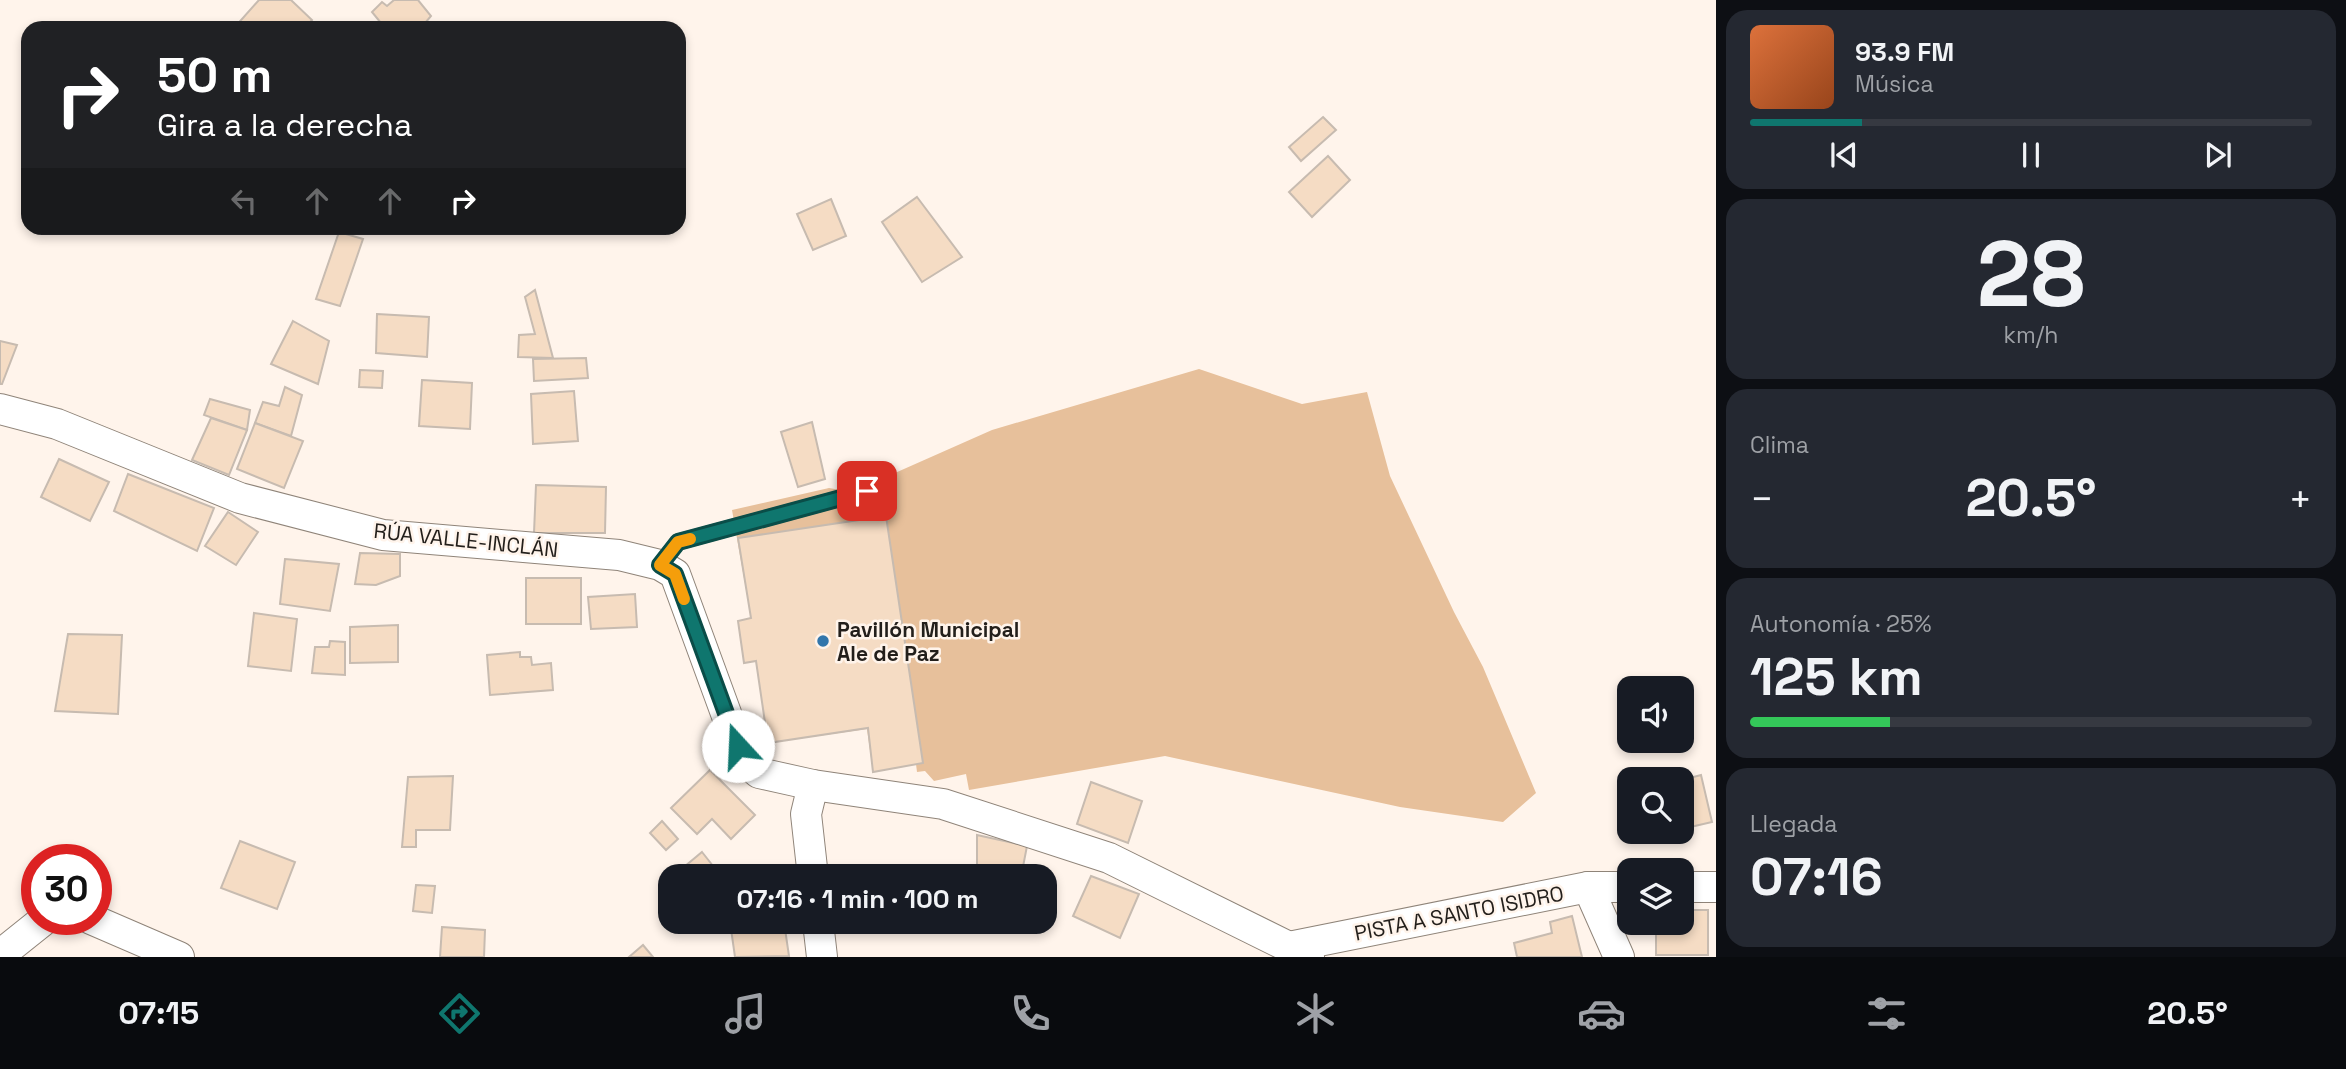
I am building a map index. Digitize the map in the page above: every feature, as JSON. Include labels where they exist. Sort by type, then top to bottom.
[{"type":"street","name":"RÚA VALLE-INCLÁN","points":[[0,409],[57,424],[240,498],[383,535],[619,555],[660,565]]},
{"type":"street","points":[[660,565],[675,574],[738,746],[746,762],[759,773],[813,785],[943,804],[1110,858],[1299,952]]},
{"type":"street","points":[[812,864],[806,814],[813,785]]},
{"type":"street","points":[[1588,887],[1619,957]]},
{"type":"street","name":"PISTA A SANTO ISIDRO","points":[[1299,952],[1588,887],[1617,887]]},
{"type":"street","points":[[1694,887],[1716,887]]},
{"type":"street","points":[[112,928],[178,957]]},
{"type":"street","points":[[819,934],[822,957]]},
{"type":"street","points":[[0,955],[25,935]]},
{"type":"lane","points":[[660,565],[678,542],[867,491]]},
{"type":"shaded area","points":[[1199,369],[1302,404],[1367,392],[1390,476],[1483,667],[1536,793],[1503,822],[1400,807],[1165,756],[969,790],[966,774],[934,781],[925,771],[917,772],[916,764],[873,772],[867,729],[768,743],[756,661],[744,663],[738,621],[751,618],[732,510],[829,488],[852,492],[992,430]]},
{"type":"building","points":[[259,0],[291,0],[312,20],[311,21],[240,21]]},
{"type":"building","points":[[394,0],[418,0],[431,16],[427,21],[379,21],[372,12],[382,2],[387,6]]},
{"type":"building","points":[[1323,117],[1336,130],[1301,161],[1289,147]]},
{"type":"building","points":[[1328,156],[1350,180],[1312,217],[1289,192]]},
{"type":"building","points":[[917,197],[962,257],[922,282],[882,222]]},
{"type":"building","points":[[831,199],[846,236],[813,250],[797,214]]},
{"type":"building","points":[[338,235],[363,239],[340,306],[316,299]]},
{"type":"building","points":[[535,290],[553,358],[518,357],[519,335],[535,334],[525,297]]},
{"type":"building","points":[[377,314],[429,317],[427,357],[376,353]]},
{"type":"building","points":[[293,321],[329,341],[318,384],[271,364]]},
{"type":"building","points":[[0,341],[17,345],[2,384],[0,384]]},
{"type":"building","points":[[586,358],[588,378],[534,381],[533,359]]},
{"type":"building","points":[[360,370],[383,371],[382,388],[359,387]]},
{"type":"building","points":[[422,380],[472,383],[470,429],[419,426]]},
{"type":"building","points":[[285,387],[302,395],[291,436],[255,423],[263,402],[279,406]]},
{"type":"building","points":[[574,391],[578,441],[533,444],[531,394]]},
{"type":"building","points":[[210,399],[250,410],[247,430],[204,415]]},
{"type":"building","points":[[211,418],[247,430],[229,475],[192,460]]},
{"type":"building","points":[[812,422],[825,479],[798,487],[781,432]]},
{"type":"building","points":[[255,423],[303,441],[284,488],[237,469]]},
{"type":"building","points":[[59,459],[109,482],[90,521],[41,497]]},
{"type":"building","points":[[128,474],[214,508],[197,551],[114,511]]},
{"type":"building","points":[[536,485],[606,487],[605,533],[534,533]]},
{"type":"building","points":[[228,512],[258,532],[236,565],[205,546]]},
{"type":"building","name":"Pavillón Municipal Ale de Paz","points":[[886,516],[923,763],[873,772],[868,728],[768,743],[756,661],[744,663],[738,621],[751,618],[738,538]]},
{"type":"building","points":[[360,553],[400,554],[400,576],[376,585],[355,584]]},
{"type":"building","points":[[285,559],[339,564],[330,611],[280,604]]},
{"type":"building","points":[[526,578],[581,578],[581,624],[526,624]]},
{"type":"building","points":[[635,594],[637,627],[591,629],[588,597]]},
{"type":"building","points":[[254,613],[297,619],[291,671],[248,666]]},
{"type":"building","points":[[398,625],[398,662],[350,663],[350,627]]},
{"type":"building","points":[[68,634],[122,635],[118,714],[55,711]]},
{"type":"building","points":[[330,641],[345,642],[345,675],[312,673],[315,647],[329,647]]},
{"type":"building","points":[[520,652],[520,657],[531,657],[532,665],[551,663],[553,690],[490,695],[487,655]]},
{"type":"building","points":[[710,770],[755,815],[731,839],[712,819],[697,834],[671,808]]},
{"type":"building","points":[[1701,775],[1712,822],[1694,826],[1694,777]]},
{"type":"building","points":[[453,776],[450,830],[416,830],[416,847],[402,847],[408,777]]},
{"type":"building","points":[[1091,782],[1142,801],[1128,843],[1077,824]]},
{"type":"building","points":[[662,821],[678,839],[666,850],[650,833]]},
{"type":"building","points":[[977,835],[1027,846],[1024,864],[977,864]]},
{"type":"building","points":[[240,841],[295,862],[277,909],[221,888]]},
{"type":"building","points":[[702,852],[711,864],[688,864]]},
{"type":"building","points":[[1091,876],[1139,894],[1120,938],[1073,916]]},
{"type":"building","points":[[416,885],[435,886],[432,913],[413,911]]},
{"type":"building","points":[[1694,910],[1708,910],[1708,955],[1656,955],[1656,935],[1694,935]]},
{"type":"building","points":[[1572,916],[1582,957],[1517,957],[1514,943],[1552,933],[1550,922]]},
{"type":"building","points":[[442,927],[485,930],[484,957],[440,957]]},
{"type":"building","points":[[732,934],[786,934],[789,956],[735,957]]},
{"type":"building","points":[[643,945],[653,957],[629,957]]},
{"type":"slow traffic","points":[[684,599],[675,574],[660,565],[678,542],[690,539]]},
{"type":"place","name":"Pavillón Municipal Ale de Paz","points":[[823,641]]},
{"type":"route","points":[[738,746],[675,574],[660,565],[678,542],[867,491]]}]
